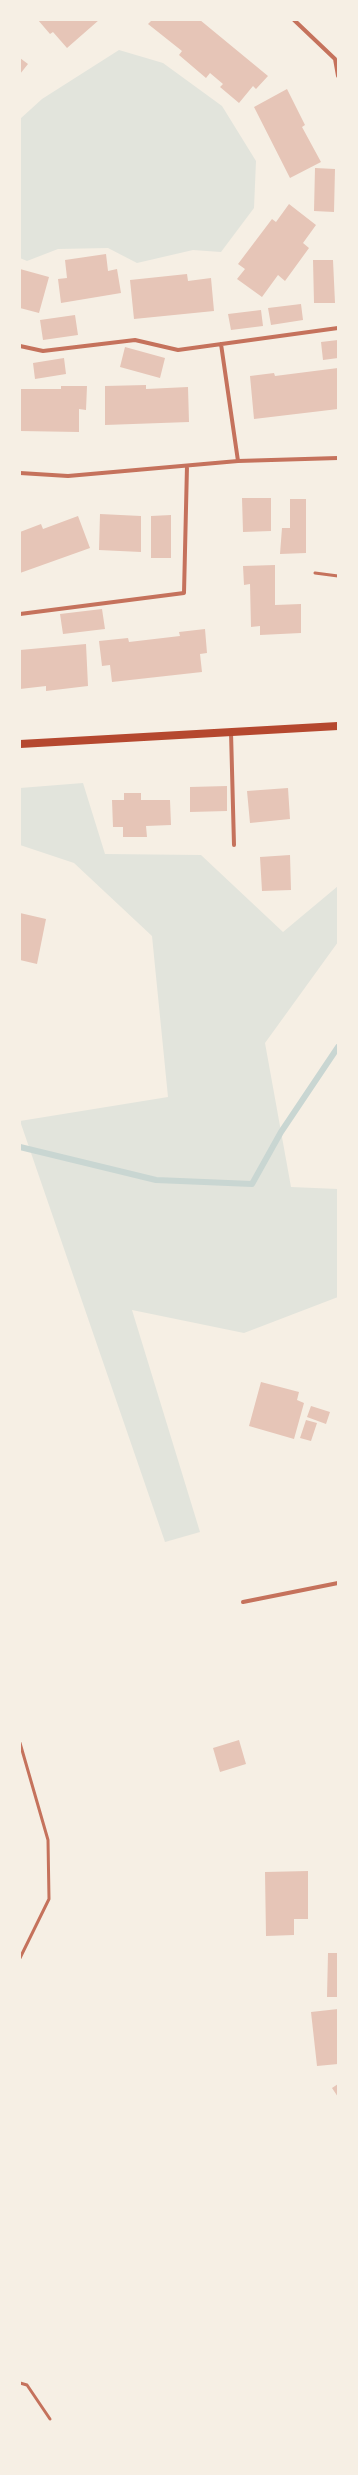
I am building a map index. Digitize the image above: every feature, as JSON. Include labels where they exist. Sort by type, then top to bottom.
[{"type":"main road","points":[[20,744],[338,726]]},
{"type":"street","points":[[294,20],[335,59],[338,76]]},
{"type":"street","points":[[20,346],[43,351],[135,340],[178,350],[338,328]]},
{"type":"street","points":[[221,344],[238,461]]},
{"type":"street","points":[[20,473],[68,476],[238,461],[338,458]]},
{"type":"street","points":[[20,614],[184,593],[187,466]]},
{"type":"street","points":[[231,732],[234,845]]},
{"type":"street","points":[[243,1602],[338,1583]]},
{"type":"lane","points":[[315,573],[338,576]]},
{"type":"lane","points":[[20,1742],[48,1840],[49,1899],[20,1958]]},
{"type":"lane","points":[[20,2383],[27,2385],[50,2419]]},
{"type":"shaded area","points":[[119,50],[163,63],[222,106],[256,161],[254,208],[221,252],[193,250],[137,263],[108,248],[58,249],[27,261],[20,258],[20,119],[42,99]]},
{"type":"shaded area","points":[[83,783],[105,854],[201,855],[283,932],[338,886],[338,942],[265,1043],[291,1187],[338,1189],[338,1297],[244,1333],[132,1310],[200,1532],[165,1542],[20,1121],[168,1097],[152,936],[74,863],[20,845],[20,788]]},
{"type":"building","points":[[38,20],[99,20],[67,48],[53,32],[50,34]]},
{"type":"building","points":[[152,20],[200,20],[268,76],[256,89],[253,86],[239,103],[220,87],[223,84],[210,73],[206,78],[179,55],[182,51],[148,24]]},
{"type":"building","points":[[20,58],[28,64],[20,74]]},
{"type":"building","points":[[287,89],[305,125],[302,127],[321,162],[290,178],[254,107]]},
{"type":"building","points":[[315,168],[335,169],[334,212],[314,211]]},
{"type":"building","points":[[289,204],[316,225],[303,243],[309,248],[285,281],[278,275],[262,297],[237,279],[245,269],[238,264],[272,219],[276,222]]},
{"type":"building","points":[[106,254],[108,271],[117,269],[121,293],[61,303],[58,279],[67,278],[65,260]]},
{"type":"building","points":[[313,260],[333,260],[335,303],[314,303]]},
{"type":"building","points":[[20,269],[49,277],[39,313],[20,308]]},
{"type":"building","points":[[187,274],[188,281],[211,278],[214,311],[134,319],[130,280]]},
{"type":"building","points":[[301,304],[303,320],[271,325],[268,308]]},
{"type":"building","points":[[261,310],[263,326],[231,330],[228,314]]},
{"type":"building","points":[[75,315],[78,335],[43,340],[40,320]]},
{"type":"building","points":[[338,340],[338,358],[323,360],[321,342]]},
{"type":"building","points":[[125,347],[165,358],[160,378],[120,367]]},
{"type":"building","points":[[64,358],[66,374],[35,379],[33,363]]},
{"type":"building","points":[[338,368],[338,409],[254,419],[250,376],[274,373],[275,376]]},
{"type":"building","points":[[146,385],[146,389],[188,387],[189,422],[105,425],[105,386]]},
{"type":"building","points":[[61,386],[87,386],[86,410],[79,409],[79,432],[20,431],[20,389],[61,389]]},
{"type":"building","points":[[242,498],[271,498],[271,531],[243,532]]},
{"type":"building","points":[[290,499],[306,499],[306,553],[280,554],[282,528],[290,528]]},
{"type":"building","points":[[100,514],[141,516],[141,552],[99,550]]},
{"type":"building","points":[[171,515],[171,558],[151,558],[151,516]]},
{"type":"building","points":[[78,516],[90,548],[20,573],[20,532],[41,524],[43,529]]},
{"type":"building","points":[[275,565],[275,605],[301,604],[301,633],[260,635],[260,626],[251,627],[250,584],[244,585],[243,566]]},
{"type":"building","points":[[102,609],[105,629],[63,634],[60,614]]},
{"type":"building","points":[[205,629],[207,653],[200,654],[202,672],[112,682],[110,665],[102,666],[99,641],[128,638],[129,642],[180,636],[179,632]]},
{"type":"building","points":[[86,644],[88,686],[46,691],[46,686],[20,689],[20,650]]},
{"type":"building","points":[[227,786],[227,811],[190,812],[190,787]]},
{"type":"building","points":[[288,788],[290,819],[250,823],[247,791]]},
{"type":"building","points":[[124,793],[141,793],[141,800],[170,800],[171,825],[146,826],[147,837],[123,837],[123,827],[113,827],[112,800],[124,800]]},
{"type":"building","points":[[290,855],[291,890],[262,891],[260,857]]},
{"type":"building","points":[[20,913],[46,919],[37,964],[20,960]]},
{"type":"building","points":[[261,1382],[299,1392],[297,1400],[304,1403],[294,1439],[249,1426]]},
{"type":"building","points":[[311,1406],[330,1412],[326,1424],[307,1417]]},
{"type":"building","points":[[306,1420],[317,1423],[311,1441],[300,1438]]},
{"type":"building","points":[[239,1740],[246,1764],[220,1772],[213,1748]]},
{"type":"building","points":[[308,1871],[308,1919],[294,1919],[294,1935],[266,1936],[265,1872]]},
{"type":"building","points":[[328,1953],[338,1953],[338,1997],[327,1997]]},
{"type":"building","points":[[338,2009],[338,2064],[317,2066],[311,2012]]},
{"type":"building","points":[[338,2084],[338,2097],[332,2088]]},
{"type":"waterway","points":[[20,1147],[156,1180],[252,1184],[281,1132],[338,1047]]}]
